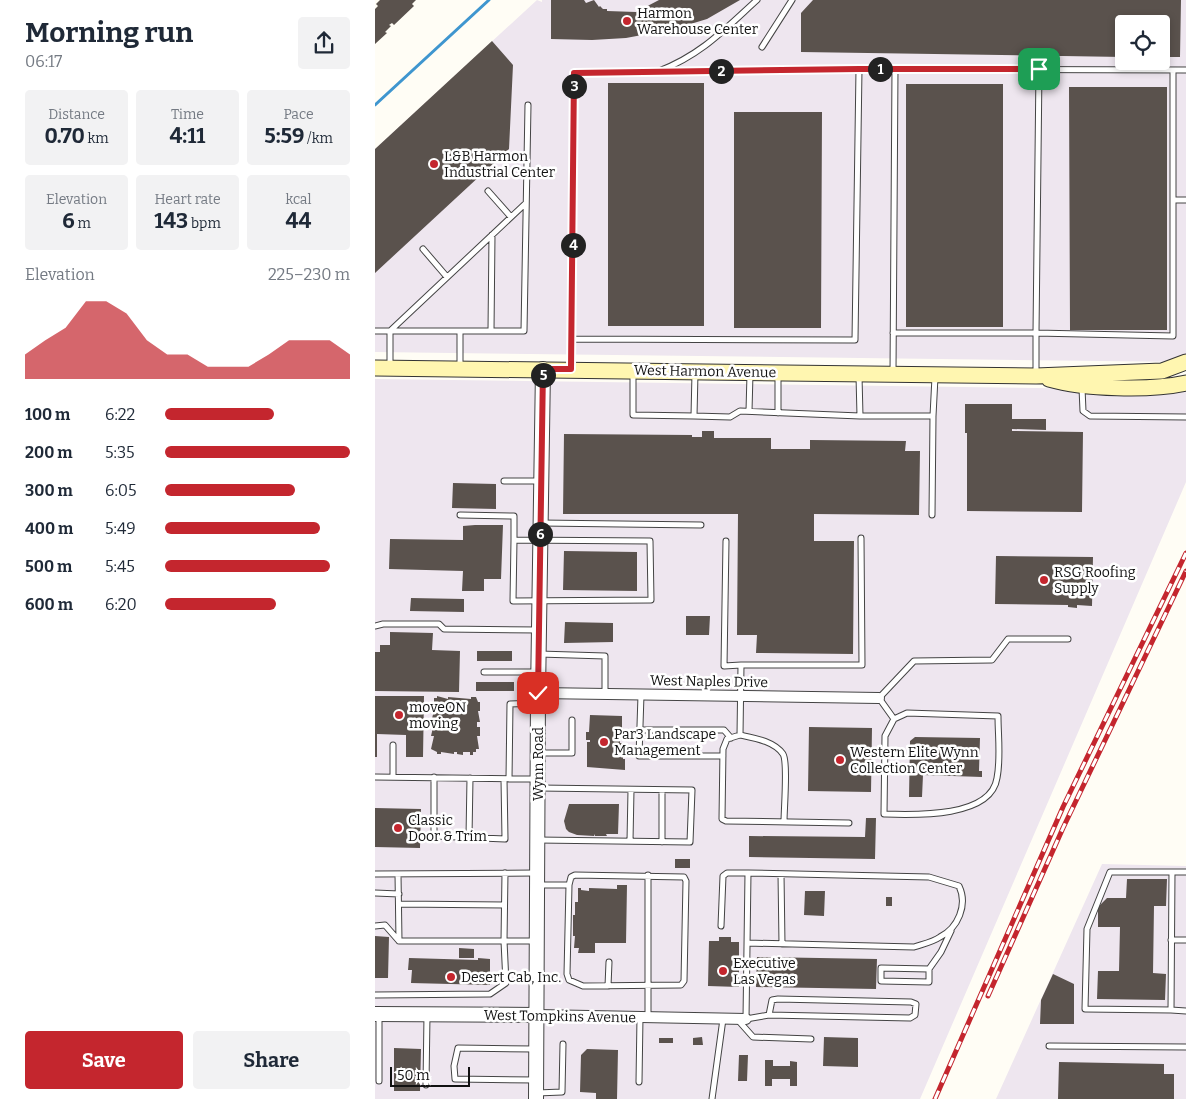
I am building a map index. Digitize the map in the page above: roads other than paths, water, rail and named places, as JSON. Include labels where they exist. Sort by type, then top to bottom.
[{"type":"main road","name":"West Harmon Avenue","points":[[383,368],[1036,376],[1065,384],[1081,379],[1162,371],[1186,362]]},
{"type":"main road","name":"West Harmon Avenue","points":[[1081,379],[1157,387],[1186,383]]},
{"type":"street","name":"Wynn Road","points":[[537,1091],[538,698],[543,369]]},
{"type":"street","name":"West Naples Drive","points":[[538,698],[641,694],[879,698]]},
{"type":"street","name":"West Tompkins Avenue","points":[[377,1014],[741,1019]]},
{"type":"lane","points":[[655,72],[681,63],[699,52],[757,0]]},
{"type":"lane","points":[[762,47],[792,0]]},
{"type":"lane","points":[[571,339],[855,340],[859,69]]},
{"type":"lane","points":[[571,369],[574,73],[859,69],[1186,70]]},
{"type":"lane","points":[[893,374],[895,69]]},
{"type":"lane","points":[[1036,376],[1039,69]]},
{"type":"lane","points":[[893,333],[1036,333],[1173,336],[1173,70]]},
{"type":"lane","points":[[375,331],[525,331],[528,105]]},
{"type":"lane","points":[[488,191],[511,217]]},
{"type":"lane","points":[[1173,200],[1186,200]]},
{"type":"lane","points":[[383,368],[390,331],[526,203]]},
{"type":"lane","points":[[491,331],[493,235]]},
{"type":"lane","points":[[423,249],[447,277]]},
{"type":"lane","points":[[460,331],[460,368]]},
{"type":"lane","points":[[633,370],[633,415],[730,417],[740,411],[749,411],[860,416],[933,416]]},
{"type":"lane","points":[[694,416],[695,371]]},
{"type":"lane","points":[[749,411],[750,372]]},
{"type":"lane","points":[[778,412],[779,372]]},
{"type":"lane","points":[[859,373],[860,416]]},
{"type":"lane","points":[[932,514],[935,374]]},
{"type":"lane","points":[[1081,379],[1083,411],[1090,416],[1186,417]]},
{"type":"lane","points":[[504,481],[541,481]]},
{"type":"lane","points":[[460,515],[514,516],[513,601],[651,600],[651,541],[514,540]]},
{"type":"lane","points":[[541,522],[701,525]]},
{"type":"lane","points":[[726,541],[724,666],[862,665],[861,538]]},
{"type":"lane","points":[[375,626],[383,624],[439,624],[444,629],[539,630]]},
{"type":"lane","points":[[893,719],[879,698],[914,661],[993,660],[1008,639],[1068,639]]},
{"type":"lane","points":[[539,654],[605,656],[605,694]]},
{"type":"lane","points":[[740,735],[741,665]]},
{"type":"lane","points":[[484,672],[539,672]]},
{"type":"lane","points":[[641,694],[639,756],[723,756]]},
{"type":"lane","points":[[434,777],[434,836],[505,839],[511,704],[538,698]]},
{"type":"lane","points":[[907,714],[998,716],[997,779],[989,796],[985,800],[955,810],[931,814],[884,814],[885,736],[893,719],[907,714]]},
{"type":"lane","points":[[538,753],[572,753],[572,720]]},
{"type":"lane","points":[[640,730],[724,730],[731,738]]},
{"type":"lane","points":[[784,822],[785,766],[783,755],[774,746],[758,738],[740,735],[727,740],[723,749],[721,819],[726,821],[784,822],[849,822]]},
{"type":"lane","points":[[393,745],[393,777]]},
{"type":"lane","points":[[375,776],[507,779],[538,784],[631,790],[691,790],[691,842],[538,840]]},
{"type":"lane","points":[[469,838],[470,778]]},
{"type":"lane","points":[[630,841],[631,790]]},
{"type":"lane","points":[[662,842],[663,790]]},
{"type":"lane","points":[[1186,872],[1110,872],[1087,928],[1085,1009],[1186,1011]]},
{"type":"lane","points":[[1171,1010],[1172,872]]},
{"type":"lane","points":[[375,995],[490,994],[506,983],[504,941],[505,873]]},
{"type":"lane","points":[[375,874],[505,873],[569,885]]},
{"type":"lane","points":[[721,926],[723,876],[727,873],[929,877],[959,886],[962,893],[960,914],[941,952],[929,969],[929,982],[881,981],[881,968],[929,969]]},
{"type":"lane","points":[[748,873],[747,943],[741,1019],[753,1037],[811,1039]]},
{"type":"lane","points":[[399,874],[399,941]]},
{"type":"lane","points":[[781,874],[783,944]]},
{"type":"lane","points":[[575,875],[648,875],[680,875],[684,877],[684,982],[677,987],[583,986],[569,980],[567,974],[569,885],[571,877],[575,875]]},
{"type":"lane","points":[[639,1082],[648,986],[648,875]]},
{"type":"lane","points":[[375,893],[399,894]]},
{"type":"lane","points":[[399,904],[504,906]]},
{"type":"lane","points":[[747,943],[914,947],[947,934],[956,922]]},
{"type":"lane","points":[[375,926],[385,925],[399,941],[538,941]]},
{"type":"lane","points":[[1171,940],[1186,940]]},
{"type":"lane","points":[[608,986],[609,962]]},
{"type":"lane","points":[[741,1019],[769,1014],[910,1018],[915,1016],[916,1004],[911,1002],[778,999],[772,1000],[769,1014]]},
{"type":"lane","points":[[377,1014],[379,1081]]},
{"type":"lane","points":[[425,1085],[427,1014]]},
{"type":"lane","points":[[712,1099],[723,1019]]},
{"type":"lane","points":[[537,1050],[458,1048],[453,1066],[455,1078],[537,1091],[562,1092],[563,1044]]},
{"type":"lane","points":[[1049,1046],[1186,1047]]},
{"type":"waterway","points":[[375,105],[489,0]]},
{"type":"railway","points":[[935,1099],[1063,807],[1186,553]]},
{"type":"railway","points":[[988,996],[1063,828],[1186,571]]},
{"type":"place","name":"Harmon Warehouse Center","points":[[627,21]]},
{"type":"place","name":"L&B Harmon Industrial Center","points":[[434,164]]},
{"type":"place","name":"RSG Roofing Supply","points":[[1044,580]]},
{"type":"place","name":"moveON moving","points":[[399,715]]},
{"type":"place","name":"Par3 Landscape Management","points":[[604,742]]},
{"type":"place","name":"Western Elite Wynn Collection Center","points":[[840,760]]},
{"type":"place","name":"Classic Door & Trim","points":[[398,828]]},
{"type":"place","name":"Executive Las Vegas","points":[[723,971]]},
{"type":"place","name":"Desert Cab, Inc.","points":[[451,977]]}]
